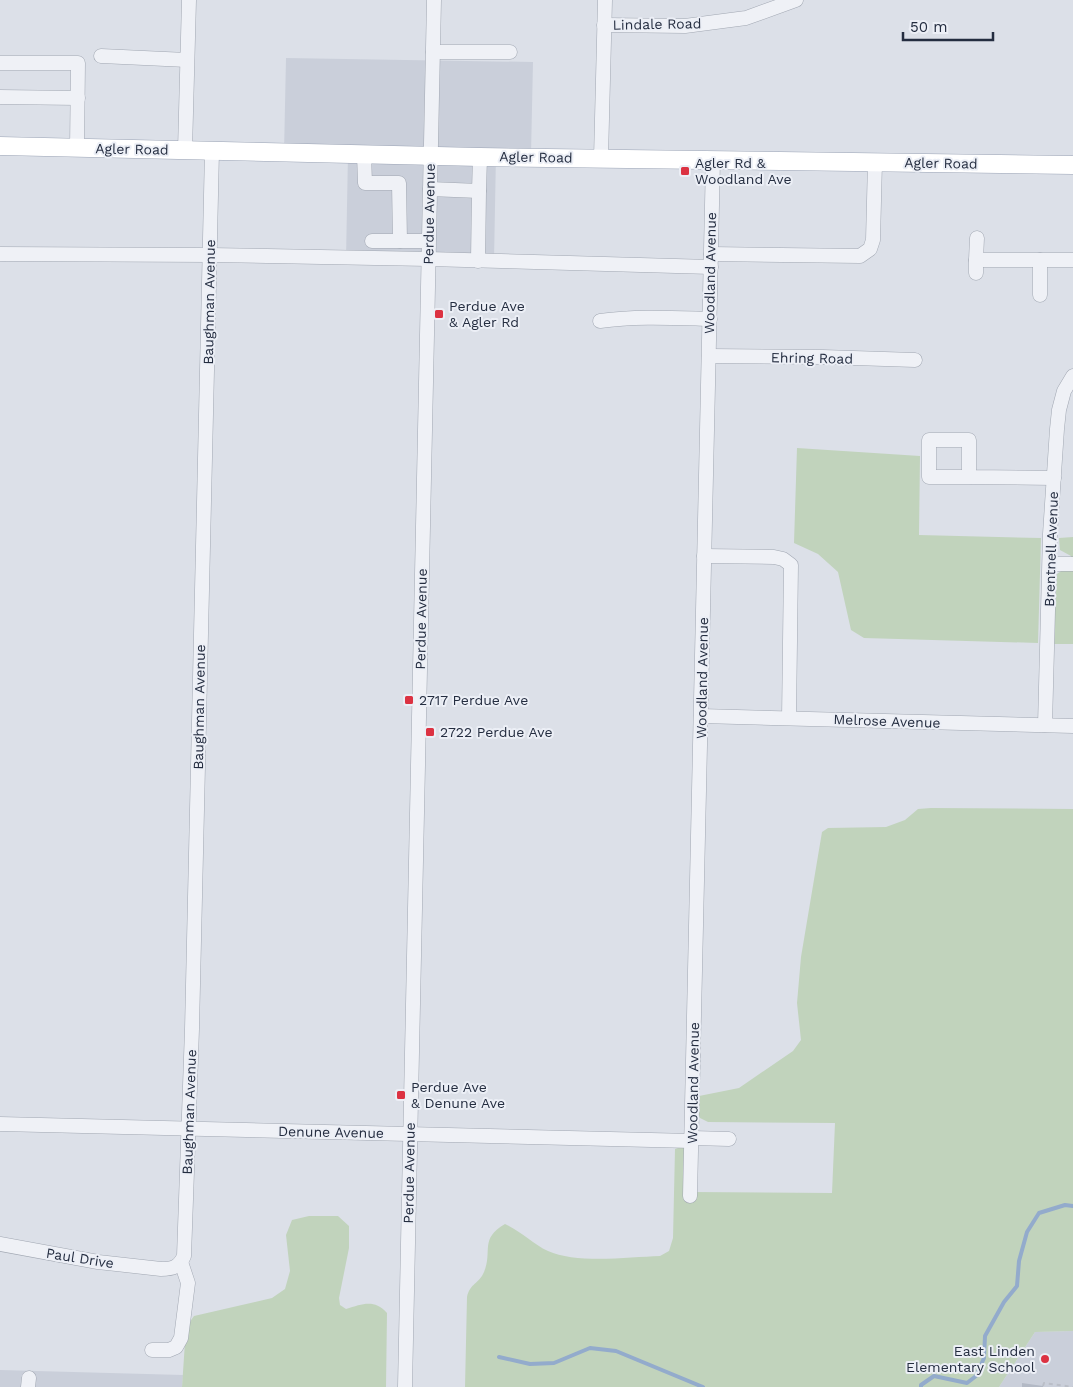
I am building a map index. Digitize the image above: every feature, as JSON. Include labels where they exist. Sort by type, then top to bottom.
[{"type":"main road","name":"Agler Road","points":[[0,146],[480,157],[1073,165]]},
{"type":"street","points":[[185,150],[189,0]]},
{"type":"street","name":"Perdue Avenue","points":[[405,1387],[434,0]]},
{"type":"street","points":[[601,158],[605,0]]},
{"type":"street","name":"Lindale Road","points":[[604,25],[685,26],[746,18],[760,7],[796,0]]},
{"type":"street","points":[[433,52],[510,52]]},
{"type":"street","points":[[102,56],[187,60]]},
{"type":"street","points":[[0,63],[78,63],[77,148]]},
{"type":"street","points":[[0,97],[78,98]]},
{"type":"street","name":"Baughman Avenue","points":[[152,1350],[169,1350],[176,1347],[181,1338],[188,1284],[181,1262],[184,1256],[193,1010],[212,151]]},
{"type":"street","points":[[364,154],[365,183],[399,184],[400,241]]},
{"type":"street","points":[[478,261],[480,157]]},
{"type":"street","name":"Woodland Avenue","points":[[690,1196],[713,160]]},
{"type":"street","points":[[0,254],[210,255],[478,261],[711,260],[860,256],[870,249],[873,240],[875,162]]},
{"type":"street","points":[[430,189],[479,191]]},
{"type":"street","points":[[977,238],[976,266],[1040,260],[1073,260]]},
{"type":"street","points":[[372,241],[428,241]]},
{"type":"street","points":[[1040,260],[1040,296]]},
{"type":"street","points":[[600,321],[622,318],[667,317],[710,319]]},
{"type":"street","name":"Ehring Road","points":[[709,356],[915,360]]},
{"type":"street","name":"Brentnell Avenue","points":[[1045,725],[1050,564],[1059,410],[1068,393],[1073,376]]},
{"type":"street","points":[[969,477],[1054,478]]},
{"type":"street","points":[[704,556],[774,557],[783,558],[790,565],[789,718]]},
{"type":"street","points":[[1050,564],[1073,564]]},
{"type":"street","name":"Melrose Avenue","points":[[701,716],[1073,726]]},
{"type":"street","name":"Denune Avenue","points":[[0,1124],[410,1134],[729,1139]]},
{"type":"street","name":"Paul Drive","points":[[0,1244],[98,1262],[161,1269],[172,1268],[181,1262]]},
{"type":"path","points":[[1043,1386],[1044,1383],[1073,1387]]},
{"type":"shaded area","points":[[286,58],[533,62],[531,154],[496,154],[494,261],[346,259],[348,154],[284,153]]},
{"type":"shaded area","name":"East Linden Elementary School","points":[[1073,1331],[1073,1387],[999,1387],[1035,1332]]},
{"type":"shaded area","points":[[0,1370],[183,1375],[182,1387],[0,1387]]},
{"type":"green space","points":[[797,448],[920,456],[919,535],[1041,538],[1038,643],[864,638],[851,630],[838,572],[818,554],[794,543]]},
{"type":"green space","points":[[1073,537],[1073,644],[1053,644],[1057,574],[1071,564],[1071,556],[1060,550],[1059,538]]},
{"type":"green space","points":[[918,809],[1073,809],[1073,1331],[1035,1332],[999,1387],[465,1387],[468,1292],[484,1272],[489,1240],[505,1224],[548,1251],[560,1255],[588,1259],[660,1256],[669,1251],[673,1238],[675,1149],[684,1146],[691,1192],[832,1193],[835,1123],[708,1122],[698,1117],[699,1096],[739,1088],[793,1051],[801,1040],[797,1003],[801,957],[822,832],[828,828],[886,827],[905,820]]},
{"type":"green space","points":[[309,1216],[338,1216],[349,1226],[349,1248],[339,1298],[340,1305],[346,1309],[363,1304],[373,1304],[387,1313],[386,1387],[182,1387],[186,1327],[194,1316],[272,1298],[285,1289],[290,1271],[286,1235],[292,1220]]},
{"type":"building","points":[[1022,1383],[1043,1386],[1043,1387],[1022,1387]]},
{"type":"waterway","points":[[921,1387],[921,1385],[934,1376],[967,1383],[976,1376],[984,1358],[985,1336],[1004,1302],[1017,1286],[1019,1261],[1027,1232],[1039,1213],[1065,1205],[1073,1206]]},
{"type":"waterway","points":[[499,1357],[530,1364],[554,1363],[590,1348],[616,1351],[703,1387]]},
{"type":"place","name":"Agler Rd & Woodland Ave","points":[[685,171]]},
{"type":"place","name":"Perdue Ave & Agler Rd","points":[[439,314]]},
{"type":"place","name":"2717 Perdue Ave","points":[[409,700]]},
{"type":"place","name":"2722 Perdue Ave","points":[[430,732]]},
{"type":"place","name":"Perdue Ave & Denune Ave","points":[[401,1095]]},
{"type":"place","name":"East Linden Elementary School","points":[[1045,1359]]}]
